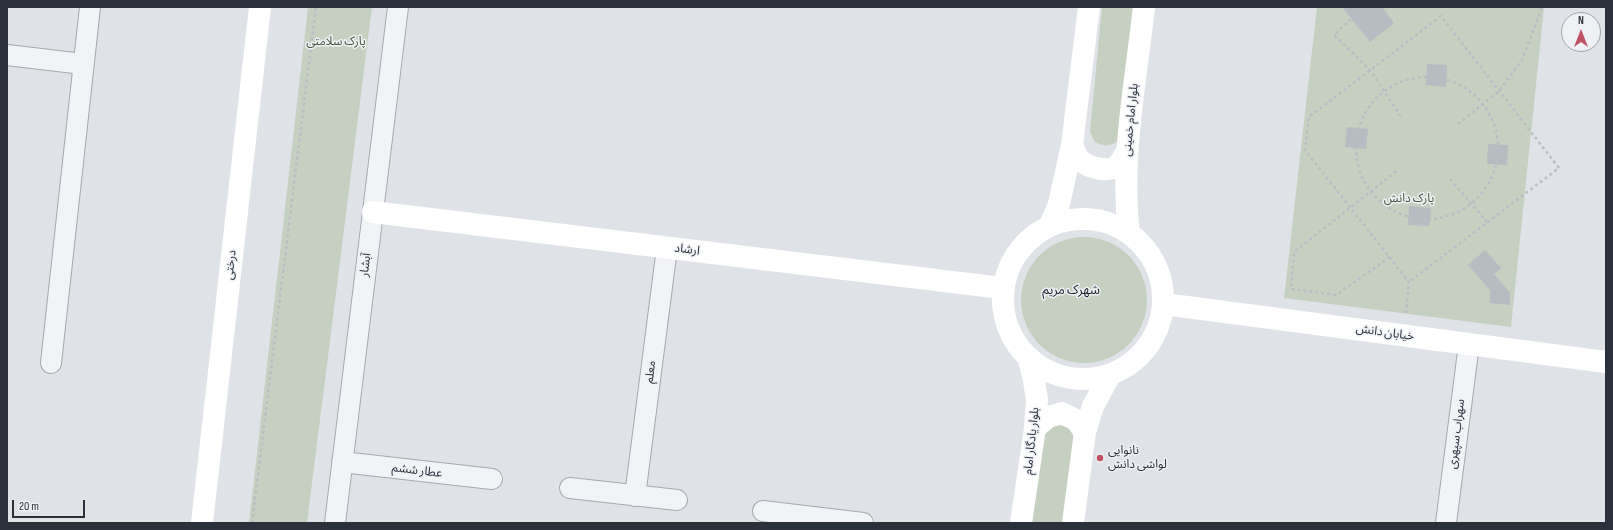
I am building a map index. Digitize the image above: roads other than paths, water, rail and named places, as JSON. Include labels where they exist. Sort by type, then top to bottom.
[{"type":"street","points":[[51,363],[90,7]]},
{"type":"street","name":"درختی","points":[[202,523],[260,7]]},
{"type":"street","name":"آبشار","points":[[335,523],[398,7]]},
{"type":"street","points":[[1050,225],[1059,204],[1072,145],[1089,7]]},
{"type":"street","name":"بلوار امام خمینی","points":[[1129,233],[1126,206],[1127,151],[1144,7]]},
{"type":"street","points":[[7,55],[83,64]]},
{"type":"street","points":[[1072,145],[1079,159],[1088,165],[1099,169],[1112,169],[1119,165],[1127,151]]},
{"type":"street","name":"ارشاد","points":[[372,212],[1002,288]]},
{"type":"street","points":[[1077,218],[1090,218],[1104,221],[1129,233],[1149,252],[1161,277],[1164,304],[1158,330],[1144,352],[1124,368],[1110,375],[1092,380],[1075,379],[1050,373],[1029,359],[1013,340],[1003,315],[1002,288],[1010,262],[1027,241],[1050,225],[1077,218]]},
{"type":"street","name":"معلم","points":[[635,496],[667,248]]},
{"type":"street","name":"خیابان دانش","points":[[1164,304],[1606,362]]},
{"type":"street","name":"سهراب سپهری","points":[[1446,523],[1469,344]]},
{"type":"street","name":"بلوار یادگار امام","points":[[1021,523],[1035,428],[1037,400],[1029,359]]},
{"type":"street","points":[[1073,523],[1085,432],[1093,406],[1110,375]]},
{"type":"street","points":[[1035,428],[1048,417],[1062,413],[1076,420],[1085,432]]},
{"type":"street","name":"عطار ششم","points":[[342,462],[492,479]]},
{"type":"street","points":[[570,488],[677,500]]},
{"type":"street","points":[[763,510],[863,523]]},
{"type":"place","name":"نانوایی لواشی دانش","points":[[1100,458]]},
{"type":"district","name":"شهرک مریم","points":[[1071,291]]},
{"type":"park label","name":"پارک سلامتی","points":[[336,42]]},
{"type":"park label","name":"پارک دانش","points":[[1409,199]]}]
